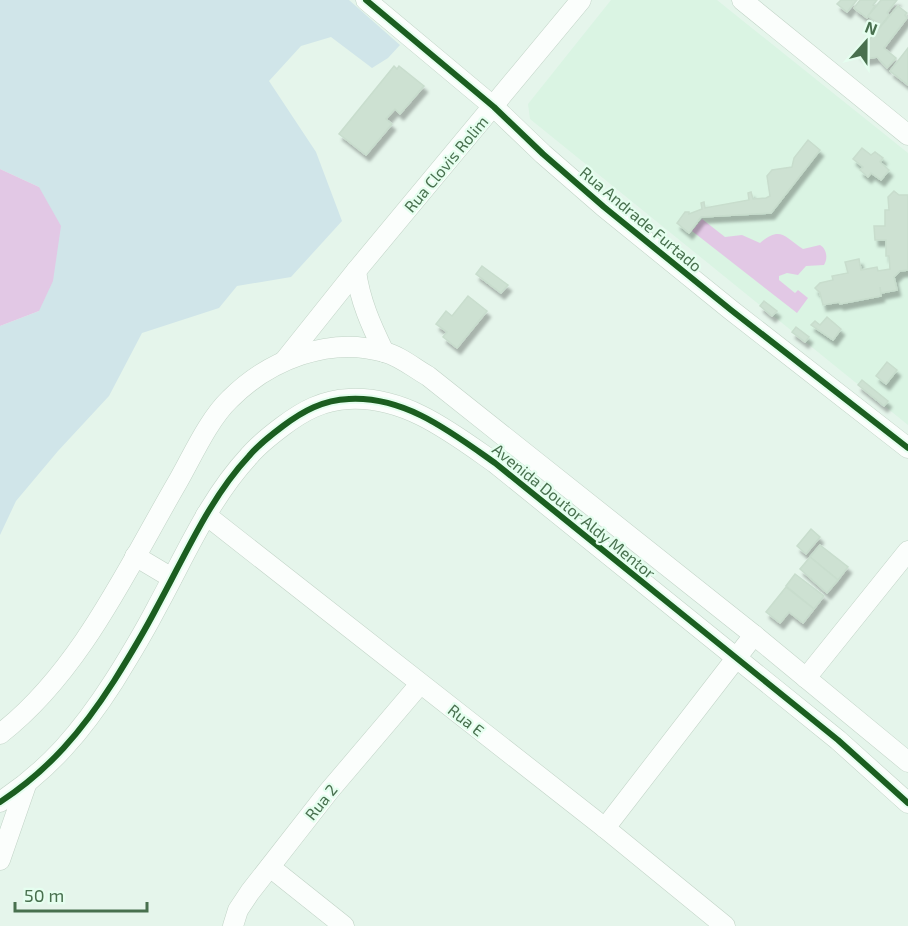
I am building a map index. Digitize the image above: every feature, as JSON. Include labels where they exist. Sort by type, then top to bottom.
[{"type":"street","name":"Rua Andrade Furtado","points":[[366,0],[494,106],[543,154],[604,207],[731,310],[908,448]]},
{"type":"street","name":"Rua Clovis Rolim","points":[[285,360],[580,0]]},
{"type":"street","points":[[742,0],[908,135]]},
{"type":"street","points":[[356,271],[362,303],[384,352]]},
{"type":"street","name":"Avenida Doutor Aldy Mentor","points":[[0,734],[20,719],[52,685],[96,622],[219,413],[241,389],[285,360],[340,347],[384,352],[428,376],[754,635],[908,762]]},
{"type":"street","name":"Avenida Doutor Aldy Mentor","points":[[0,802],[26,785],[66,747],[90,715],[114,680],[206,515],[247,457],[261,443],[309,408],[324,402],[351,398],[391,404],[442,425],[495,463],[838,740],[908,803]]},
{"type":"street","name":"Rua E","points":[[206,515],[605,828],[725,926]]},
{"type":"street","points":[[806,678],[908,551]]},
{"type":"street","points":[[135,556],[172,578]]},
{"type":"street","points":[[605,828],[754,635]]},
{"type":"street","name":"Rua 2","points":[[233,926],[243,902],[270,867],[329,791],[420,684]]},
{"type":"street","points":[[0,860],[5,834],[26,785]]},
{"type":"street","points":[[270,867],[344,926]]},
{"type":"shaded area","points":[[0,0],[349,0],[400,45],[388,58],[372,68],[331,37],[301,46],[269,81],[316,152],[342,221],[291,277],[237,286],[219,308],[142,333],[109,396],[16,501],[0,535],[0,326],[39,311],[39,187],[0,169]]},
{"type":"shaded area","points":[[611,0],[717,0],[908,153],[908,425],[530,119],[528,104]]},
{"type":"shaded area","points":[[0,169],[39,187],[61,226],[53,281],[39,311],[0,326]]},
{"type":"shaded area","points":[[702,219],[725,237],[742,235],[760,243],[778,234],[803,249],[820,245],[826,254],[824,265],[806,266],[798,275],[787,273],[779,276],[779,280],[795,293],[798,290],[808,298],[797,313],[692,231]]},
{"type":"building","points":[[841,0],[857,0],[847,12],[837,4]]},
{"type":"building","points":[[860,0],[877,0],[867,18],[854,8]]},
{"type":"building","points":[[881,0],[897,0],[881,26],[868,16]]},
{"type":"building","points":[[898,6],[907,13],[905,15],[907,18],[884,48],[896,58],[887,68],[877,57],[866,59],[858,53]]},
{"type":"building","points":[[908,48],[908,85],[890,71]]},
{"type":"building","points":[[394,66],[397,69],[399,66],[424,86],[400,114],[395,109],[386,119],[392,124],[366,155],[339,134]]},
{"type":"building","points":[[808,140],[820,150],[771,213],[701,217],[689,233],[677,223],[685,212],[689,214],[702,209],[701,203],[704,202],[705,208],[749,200],[748,193],[751,192],[753,199],[770,196],[767,176],[772,170],[792,167],[794,158]]},
{"type":"building","points":[[862,148],[871,155],[875,152],[883,158],[880,162],[889,170],[881,180],[871,173],[868,177],[860,170],[863,167],[853,159]]},
{"type":"building","points":[[894,191],[899,195],[908,195],[908,270],[900,271],[894,277],[897,290],[881,293],[880,287],[881,296],[823,305],[820,293],[815,288],[820,283],[833,280],[832,276],[848,273],[845,262],[859,259],[861,270],[877,267],[878,271],[890,269],[889,256],[886,256],[886,240],[875,240],[874,226],[885,226],[885,210],[889,210],[888,197]]},
{"type":"building","points":[[482,266],[508,285],[501,293],[476,274]]},
{"type":"building","points":[[468,296],[487,311],[457,348],[443,337],[447,332],[436,324],[446,311],[452,316]]},
{"type":"building","points":[[764,301],[777,311],[772,316],[760,306]]},
{"type":"building","points":[[827,317],[841,329],[833,340],[811,325],[815,321],[820,325]]},
{"type":"building","points":[[796,327],[809,337],[805,342],[792,332]]},
{"type":"building","points":[[887,362],[897,370],[886,384],[876,376]]},
{"type":"building","points":[[862,380],[888,401],[884,406],[858,385]]},
{"type":"building","points":[[811,529],[820,537],[806,554],[797,546]]},
{"type":"building","points":[[820,545],[848,567],[838,580],[810,557]]},
{"type":"building","points":[[810,557],[838,580],[827,593],[800,569]]},
{"type":"building","points":[[795,574],[824,596],[814,609],[786,586]]},
{"type":"building","points":[[786,587],[814,609],[803,623],[789,612],[780,623],[766,612]]},
{"type":"cycle path","points":[[366,0],[494,107],[543,154],[604,207],[731,310],[908,448]]},
{"type":"cycle path","points":[[0,802],[18,790],[49,763],[90,716],[136,644],[198,528],[222,491],[249,456],[270,436],[306,411],[322,404],[349,399],[389,403],[427,418],[495,463],[838,740],[908,803]]}]
